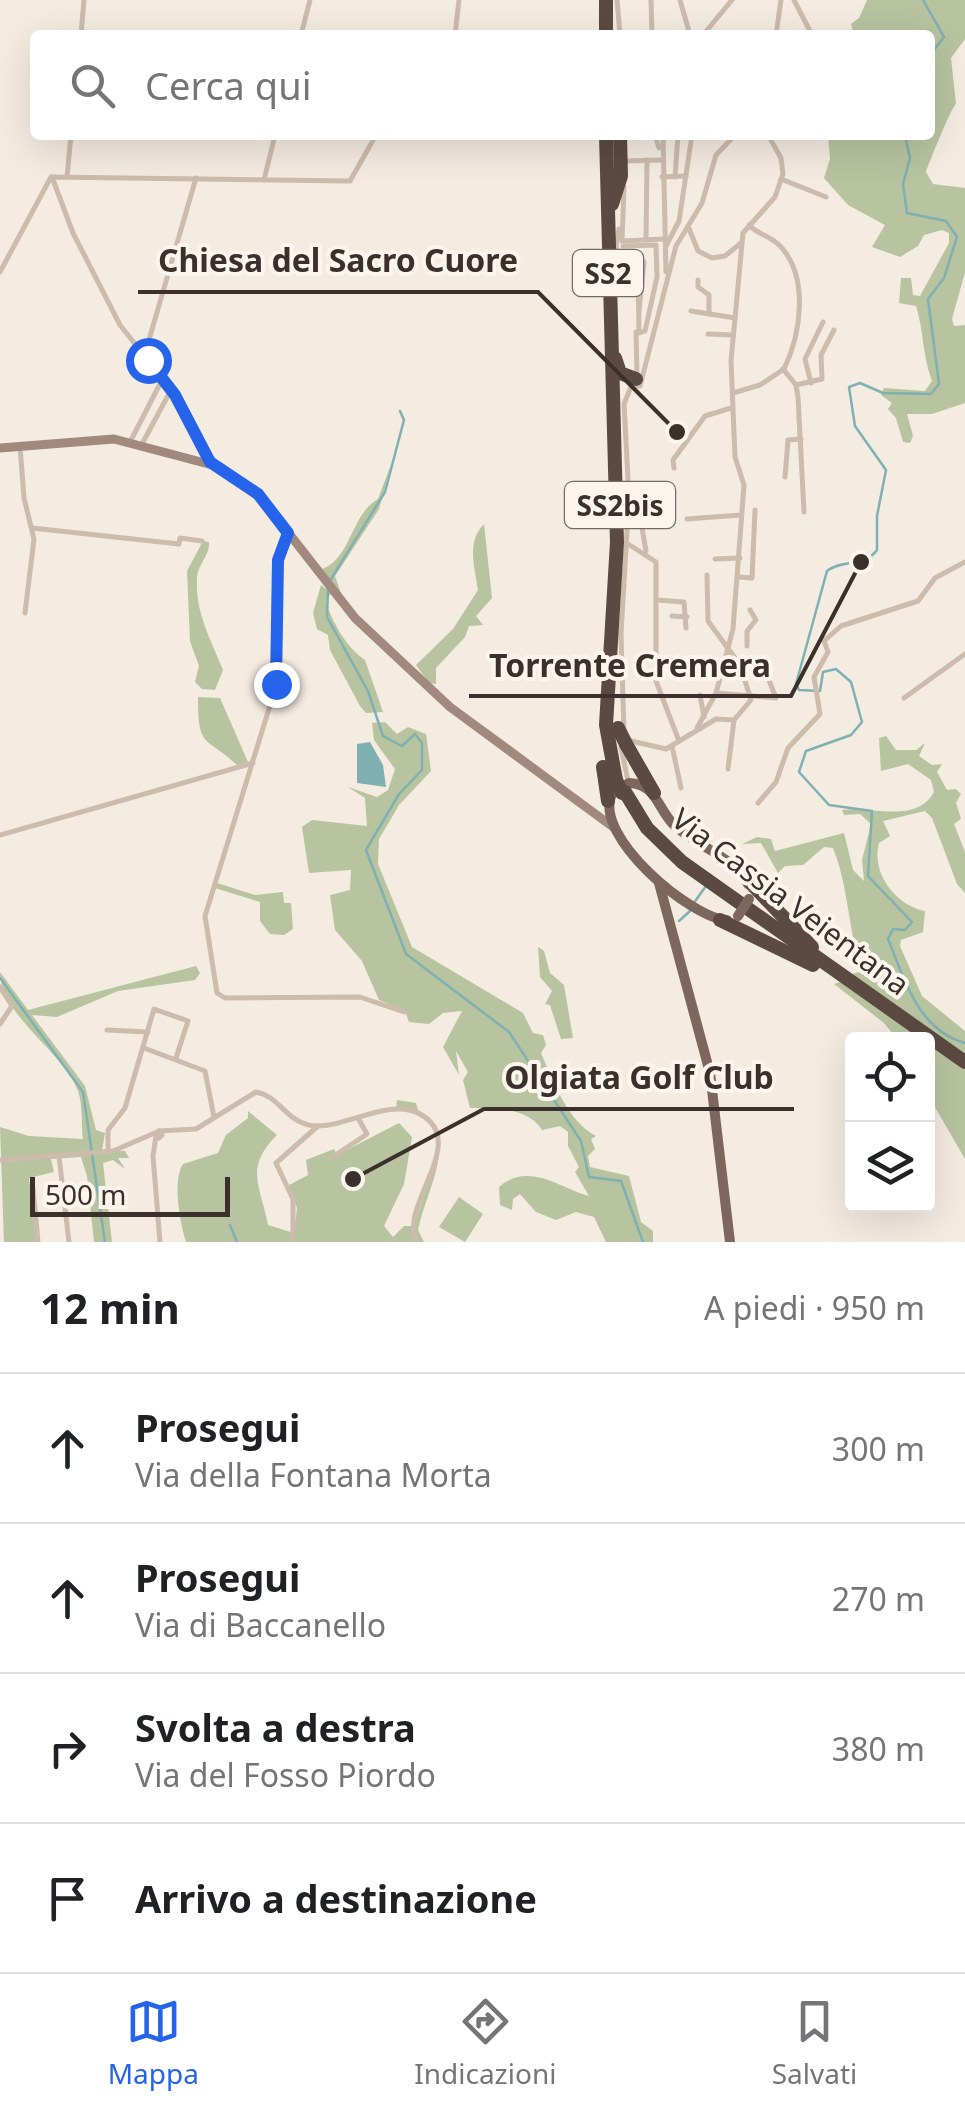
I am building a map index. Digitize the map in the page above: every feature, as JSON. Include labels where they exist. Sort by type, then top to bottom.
[{"type":"highway","points":[[607,30],[610,0]]},
{"type":"highway","name":"SS2","points":[[605,140],[615,406]]},
{"type":"highway","name":"SS2","points":[[605,140],[615,406]]},
{"type":"highway","points":[[610,209],[620,176],[623,140]]},
{"type":"highway","points":[[607,328],[612,374]]},
{"type":"highway","points":[[615,358],[620,374],[635,381]]},
{"type":"highway","points":[[615,406],[622,387],[635,381]]},
{"type":"highway","name":"Via Cassia Veientana","points":[[615,406],[621,543],[610,672],[610,725],[620,788],[657,839],[709,884],[965,1064]]},
{"type":"highway","points":[[610,672],[623,734],[654,793]]},
{"type":"highway","points":[[610,672],[600,749],[620,788]]},
{"type":"highway","points":[[746,878],[846,982]]},
{"type":"highway","points":[[720,920],[846,982]]},
{"type":"highway","name":"Via Cassia Veientana","points":[[903,1022],[916,1032]]},
{"type":"highway","name":"Via Cassia Veientana","points":[[935,1046],[965,1064]]},
{"type":"main road","points":[[620,788],[654,793],[676,826],[746,878],[749,899],[738,916],[720,920],[631,857],[613,827],[620,788]]},
{"type":"main road","points":[[652,875],[662,888],[672,919],[710,1073],[730,1242]]},
{"type":"main road","points":[[672,919],[676,902],[692,902]]},
{"type":"street","points":[[81,30],[84,0]]},
{"type":"street","points":[[302,30],[310,0]]},
{"type":"street","points":[[455,30],[458,0]]},
{"type":"street","points":[[610,0],[618,30]]},
{"type":"street","points":[[651,0],[652,30]]},
{"type":"street","points":[[680,0],[688,30]]},
{"type":"street","points":[[707,30],[732,0]]},
{"type":"street","points":[[777,30],[781,0]]},
{"type":"street","points":[[794,0],[809,30]]},
{"type":"street","points":[[67,177],[71,140]]},
{"type":"street","points":[[264,180],[275,140]]},
{"type":"street","points":[[52,177],[350,181],[373,140]]},
{"type":"street","points":[[605,140],[607,328]]},
{"type":"street","points":[[623,140],[622,241],[664,239]]},
{"type":"street","points":[[623,140],[623,288],[638,289]]},
{"type":"street","points":[[659,140],[667,278]]},
{"type":"street","points":[[676,177],[678,140]]},
{"type":"street","points":[[664,248],[679,222],[691,140]]},
{"type":"street","points":[[592,809],[602,810],[620,788],[627,547],[624,404],[649,362],[676,246],[702,202],[716,154],[730,140]]},
{"type":"street","points":[[623,734],[632,742],[672,746],[696,728],[716,693],[734,629],[744,482],[735,457],[731,408],[733,334],[742,242],[749,225],[775,198],[782,179],[782,158],[771,140]]},
{"type":"street","points":[[625,162],[661,158]]},
{"type":"street","points":[[646,240],[647,160]]},
{"type":"street","points":[[662,177],[686,176]]},
{"type":"street","points":[[0,272],[52,177]]},
{"type":"street","points":[[52,177],[92,271],[120,324],[171,389],[210,462]]},
{"type":"street","points":[[144,357],[196,178]]},
{"type":"street","points":[[782,179],[826,197]]},
{"type":"street","points":[[733,393],[760,385],[783,369],[796,336],[798,281],[780,245],[749,225]]},
{"type":"street","points":[[688,226],[698,251],[712,258],[725,256],[742,242]]},
{"type":"street","points":[[620,246],[656,245],[658,277],[645,331],[636,343]]},
{"type":"street","points":[[622,264],[644,262],[636,315]]},
{"type":"street","points":[[635,381],[638,263]]},
{"type":"street","points":[[698,280],[698,288],[709,295],[709,314]]},
{"type":"street","points":[[691,312],[735,318]]},
{"type":"street","points":[[811,383],[804,359],[822,322]]},
{"type":"street","points":[[796,385],[822,379],[821,355],[834,330]]},
{"type":"street","points":[[636,331],[645,331]]},
{"type":"street","points":[[708,334],[733,334]]},
{"type":"street","points":[[783,369],[796,385],[804,512]]},
{"type":"street","points":[[136,443],[163,378]]},
{"type":"street","points":[[136,443],[171,389]]},
{"type":"street","points":[[674,468],[673,460],[705,416],[731,408]]},
{"type":"street","points":[[0,448],[111,439],[210,462],[258,494],[355,618],[437,695],[487,737],[613,827]]},
{"type":"street","points":[[785,477],[788,440],[801,439]]},
{"type":"street","points":[[20,446],[24,498],[32,528],[25,613]]},
{"type":"street","points":[[739,577],[752,578],[755,510]]},
{"type":"street","points":[[644,552],[639,519],[644,514],[652,520]]},
{"type":"street","points":[[687,519],[742,515]]},
{"type":"street","points":[[32,528],[179,544],[180,538],[202,541]]},
{"type":"street","points":[[288,533],[278,560],[277,681],[205,915],[218,996],[362,997],[404,1012]]},
{"type":"street","points":[[627,547],[644,552],[656,562],[657,684],[679,741]]},
{"type":"street","points":[[715,560],[740,558]]},
{"type":"street","points":[[758,803],[776,782],[788,748],[820,714],[814,676],[828,652],[824,641],[832,633],[918,600],[935,578],[965,562]]},
{"type":"street","points":[[707,575],[708,621],[740,665],[750,696]]},
{"type":"street","points":[[657,600],[683,601],[686,628]]},
{"type":"street","points":[[746,646],[747,631],[756,620],[750,610]]},
{"type":"street","points":[[672,616],[686,617]]},
{"type":"street","points":[[734,629],[747,631]]},
{"type":"street","points":[[904,698],[965,654]]},
{"type":"street","points":[[716,693],[776,698],[763,665]]},
{"type":"street","points":[[700,695],[704,720]]},
{"type":"street","points":[[728,770],[734,720],[750,696]]},
{"type":"street","points":[[696,728],[716,719],[734,720]]},
{"type":"street","points":[[672,746],[680,788]]},
{"type":"street","points":[[0,834],[253,763]]},
{"type":"street","points":[[0,987],[12,1006],[0,1024]]},
{"type":"street","points":[[108,1152],[108,1130],[125,1110],[154,1009],[188,1021],[176,1058]]},
{"type":"street","points":[[107,1030],[148,1032]]},
{"type":"street","points":[[144,1048],[207,1074],[214,1117]]},
{"type":"street","points":[[0,1160],[30,1154],[108,1152],[171,1131],[192,1130],[258,1092],[270,1097],[292,1120],[318,1126],[407,1110],[422,1115],[434,1130],[437,1153],[413,1224],[417,1242]]},
{"type":"street","points":[[330,1158],[367,1134],[358,1118]]},
{"type":"street","points":[[293,1242],[293,1199],[275,1165],[318,1126]]},
{"type":"street","points":[[157,1135],[154,1145],[160,1242]]},
{"type":"street","points":[[59,1156],[69,1242]]},
{"type":"street","points":[[34,1188],[38,1242]]},
{"type":"green space","points":[[867,0],[965,0],[965,39],[951,58],[956,104],[926,172],[933,184],[965,188],[965,272],[952,319],[954,326],[965,325],[965,403],[932,414],[907,414],[913,436],[910,443],[903,442],[896,418],[888,409],[892,403],[881,395],[884,388],[925,391],[932,381],[916,306],[899,303],[901,278],[911,278],[913,295],[920,296],[949,243],[949,233],[942,230],[924,235],[918,246],[900,257],[872,247],[885,225],[848,205],[824,178],[830,159],[828,140],[935,140],[935,30],[853,30],[851,24],[859,18]]},
{"type":"green space","points":[[392,462],[379,509],[335,576],[342,596],[322,569],[339,556],[362,515],[378,499]]},
{"type":"green space","points":[[484,524],[492,598],[476,616],[483,625],[469,626],[465,637],[436,668],[436,684],[429,683],[416,665],[453,629],[478,590],[473,547]]},
{"type":"green space","points":[[203,541],[209,542],[209,547],[198,574],[197,591],[205,626],[223,670],[215,690],[202,689],[195,682],[199,666],[190,641],[187,571]]},
{"type":"green space","points":[[321,585],[331,593],[326,602],[337,627],[365,660],[383,712],[366,713],[360,706],[330,650],[328,635],[317,629],[313,613]]},
{"type":"green space","points":[[198,697],[220,698],[248,762],[237,765],[206,740],[200,726]]},
{"type":"green space","points":[[385,722],[397,734],[408,727],[426,734],[431,771],[399,805],[379,839],[378,864],[412,947],[523,1013],[533,1033],[543,1035],[546,1045],[541,1053],[562,1100],[577,1121],[596,1136],[591,1139],[595,1149],[588,1156],[590,1167],[629,1176],[641,1222],[653,1231],[653,1242],[606,1242],[594,1217],[576,1212],[556,1220],[536,1212],[520,1194],[513,1199],[512,1210],[500,1205],[499,1187],[522,1176],[546,1180],[589,1196],[575,1172],[579,1167],[568,1146],[568,1132],[560,1126],[542,1130],[520,1113],[470,1108],[463,1080],[468,1072],[456,1051],[459,1075],[443,1047],[462,1011],[443,1013],[429,1024],[409,1022],[405,1011],[379,1000],[362,961],[335,930],[330,895],[350,890],[351,870],[309,873],[302,827],[312,820],[367,826],[365,798],[348,787],[377,797],[388,790],[395,769],[374,740],[372,723]]},
{"type":"green space","points":[[886,736],[896,750],[916,750],[925,743],[919,756],[932,765],[942,764],[937,772],[947,790],[956,789],[961,794],[956,803],[961,819],[954,824],[965,852],[965,893],[957,884],[932,818],[925,811],[883,821],[890,836],[879,843],[877,855],[888,886],[904,902],[925,911],[923,932],[901,940],[900,946],[922,996],[965,1031],[965,1159],[935,1107],[935,1032],[891,1032],[834,984],[840,982],[901,1025],[852,974],[862,971],[833,848],[824,847],[803,865],[785,866],[778,873],[761,843],[742,844],[757,837],[771,839],[775,851],[844,833],[853,870],[864,881],[862,860],[871,824],[860,814],[844,815],[842,810],[904,811],[926,802],[934,792],[931,780],[908,764],[881,771],[879,738]]},
{"type":"green space","points":[[217,883],[255,895],[283,892],[284,903],[291,903],[293,929],[284,935],[270,934],[260,921],[260,902],[215,888]]},
{"type":"green space","points":[[538,947],[544,951],[550,973],[564,985],[573,1038],[561,1039],[550,1005],[545,1004],[552,991],[540,977]]},
{"type":"green space","points":[[196,966],[200,973],[195,980],[118,991],[57,1017],[32,1015],[85,1086],[96,1130],[105,1133],[102,1150],[125,1151],[129,1158],[118,1158],[125,1169],[113,1160],[103,1163],[112,1242],[94,1242],[87,1176],[81,1157],[51,1159],[54,1172],[29,1178],[36,1242],[4,1242],[0,1127],[29,1136],[83,1139],[78,1091],[71,1076],[10,1004],[0,972],[28,1010]]},
{"type":"green space","points":[[397,1100],[416,1103],[422,1114],[396,1108]]},
{"type":"green space","points":[[248,1111],[277,1135],[261,1157],[257,1177],[268,1225],[294,1233],[297,1208],[289,1185],[308,1175],[306,1160],[334,1149],[337,1155],[399,1123],[412,1137],[404,1184],[384,1226],[393,1237],[404,1226],[414,1226],[435,1162],[437,1135],[437,1166],[418,1230],[424,1242],[186,1242],[178,1191],[183,1164],[218,1153],[226,1135],[248,1118]]},
{"type":"green space","points":[[459,1197],[483,1214],[465,1242],[439,1227]]},
{"type":"water","points":[[370,742],[383,765],[386,787],[357,783],[357,744]]},
{"type":"waterway","points":[[923,0],[944,37],[935,49]]},
{"type":"waterway","points":[[906,140],[910,158],[903,184],[907,213],[946,221],[957,237],[944,278],[928,299],[939,384],[931,394],[883,393],[860,383],[849,387],[855,426],[886,470],[877,516],[877,550],[866,559],[827,571],[796,684],[799,690],[820,691],[823,672],[836,669],[851,682],[862,722],[851,735],[806,751],[799,772],[829,805],[872,811],[868,876],[912,922],[905,930],[893,929],[888,939],[924,1015],[949,1036],[965,1043]]},
{"type":"waterway","points":[[331,579],[385,492],[404,420],[400,411]]},
{"type":"waterway","points":[[328,589],[327,617],[368,691],[383,736],[402,746],[415,734],[422,743],[422,770],[399,794],[366,850],[406,954],[509,1032],[581,1141],[589,1177],[621,1181],[643,1242]]},
{"type":"waterway","points":[[693,904],[706,886]]},
{"type":"waterway","points":[[679,921],[690,911]]},
{"type":"waterway","points":[[0,978],[83,1092],[105,1242]]},
{"type":"waterway","points":[[230,1225],[237,1242]]},
{"type":"place","name":"Chiesa del Sacro Cuore","points":[[677,432]]},
{"type":"place","name":"Torrente Cremera","points":[[861,562]]},
{"type":"place","name":"Olgiata Golf Club","points":[[353,1179]]},
{"type":"route","points":[[148,360],[175,395],[210,462],[258,494],[288,533],[280,545],[278,560],[276,684]]}]
